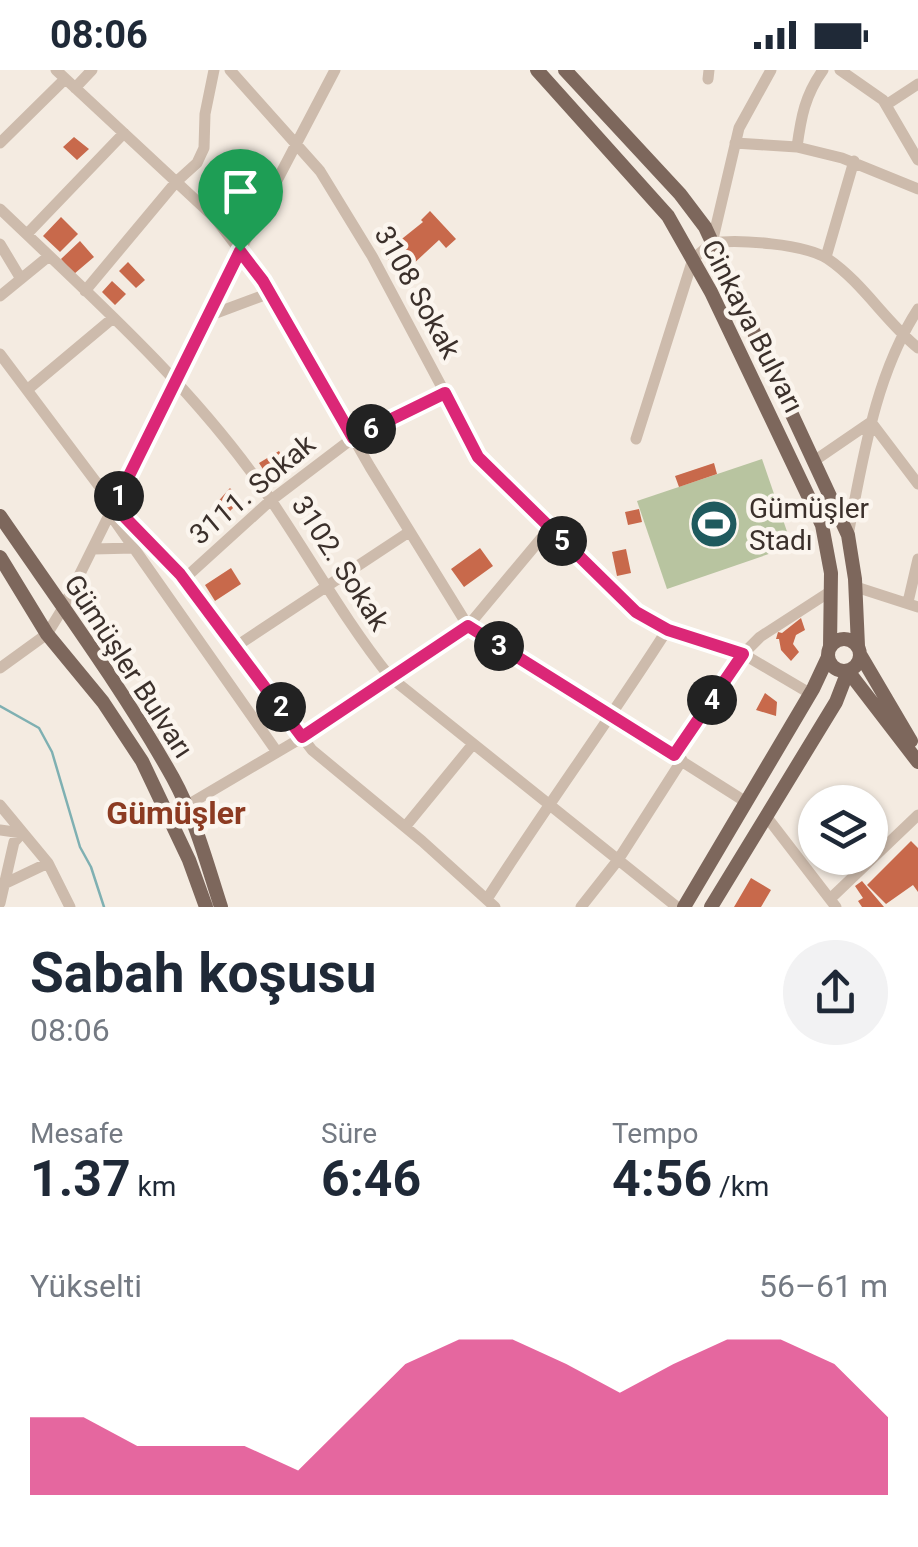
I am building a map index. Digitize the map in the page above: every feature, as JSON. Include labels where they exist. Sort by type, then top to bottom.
[{"type":"main road","name":"Cinkaya Bulvarı","points":[[537,70],[668,216],[693,259],[822,525],[829,548],[829,652],[810,694],[681,907]]},
{"type":"main road","name":"Cinkaya Bulvarı","points":[[565,70],[680,194],[705,228],[848,536],[856,586],[859,651]]},
{"type":"main road","name":"Gümüşler Bulvarı","points":[[0,516],[174,780],[221,907]]},
{"type":"main road","name":"Gümüşler Bulvarı","points":[[0,557],[47,634],[103,702],[142,761],[190,860],[206,907]]},
{"type":"main road","points":[[918,749],[859,651],[844,638],[829,652],[835,668],[848,671],[918,762]]},
{"type":"main road","points":[[711,907],[836,702],[848,671],[856,666],[859,651]]},
{"type":"street","points":[[0,144],[65,79],[92,70]]},
{"type":"street","points":[[85,291],[176,182],[197,163],[204,148],[205,114],[214,70]]},
{"type":"street","name":"3108 Sokak","points":[[230,70],[320,171],[372,256],[478,457],[636,612],[668,630],[743,654],[810,694]]},
{"type":"street","points":[[0,668],[47,634],[63,608],[240,251],[335,70]]},
{"type":"street","points":[[712,243],[744,114],[771,70]]},
{"type":"street","points":[[797,147],[801,113],[823,70]]},
{"type":"street","points":[[840,70],[877,94],[918,160]]},
{"type":"street","points":[[65,79],[215,218],[240,251],[270,293],[468,626],[746,802]]},
{"type":"street","points":[[886,105],[918,84]]},
{"type":"street","points":[[27,234],[124,133]]},
{"type":"street","points":[[735,144],[797,147],[854,161],[918,189]]},
{"type":"street","points":[[826,257],[854,161]]},
{"type":"street","name":"3102. Sokak","points":[[0,209],[176,379],[270,501],[361,641],[390,677],[681,907]]},
{"type":"street","points":[[636,439],[693,259],[712,243],[734,240],[826,257],[918,348]]},
{"type":"street","points":[[0,244],[21,279]]},
{"type":"street","points":[[0,296],[49,256]]},
{"type":"street","points":[[208,316],[270,293]]},
{"type":"street","points":[[848,536],[871,422],[918,308]]},
{"type":"street","points":[[27,390],[114,318]]},
{"type":"street","points":[[0,354],[278,752]]},
{"type":"street","name":"3111. Sokak","points":[[184,579],[270,501],[353,438],[445,393]]},
{"type":"street","points":[[814,461],[871,422]]},
{"type":"street","points":[[871,422],[918,484]]},
{"type":"street","points":[[112,510],[184,579],[312,750],[491,903],[548,804],[668,630]]},
{"type":"street","points":[[186,806],[302,737],[468,626],[549,529]]},
{"type":"street","points":[[235,647],[409,532]]},
{"type":"street","points":[[92,549],[134,548]]},
{"type":"street","points":[[856,586],[913,605],[918,560]]},
{"type":"street","points":[[580,907],[618,860],[743,654],[760,637],[831,591]]},
{"type":"street","points":[[405,826],[473,744]]},
{"type":"street","points":[[0,805],[48,863],[70,907]]},
{"type":"street","points":[[766,816],[833,903],[918,815]]},
{"type":"street","points":[[0,830],[22,833]]},
{"type":"street","points":[[0,905],[14,842],[22,833]]},
{"type":"street","points":[[6,883],[48,863]]},
{"type":"green space","name":"Gümüşler Stadı","points":[[762,459],[792,546],[667,589],[637,501]]},
{"type":"building","points":[[74,137],[89,149],[77,160],[63,147]]},
{"type":"building","points":[[430,211],[456,239],[446,248],[439,240],[411,266],[418,273],[409,282],[383,254],[423,222]]},
{"type":"building","points":[[61,217],[78,234],[60,252],[43,236]]},
{"type":"building","points":[[80,241],[94,257],[74,274],[61,259]]},
{"type":"building","points":[[128,262],[145,280],[136,288],[119,271]]},
{"type":"building","points":[[112,281],[126,294],[115,305],[102,292]]},
{"type":"building","points":[[279,451],[286,463],[266,474],[259,463]]},
{"type":"building","points":[[714,463],[717,474],[679,487],[675,476]]},
{"type":"building","points":[[230,488],[240,501],[225,516],[214,506]]},
{"type":"building","points":[[639,509],[642,522],[628,525],[625,512]]},
{"type":"building","points":[[195,522],[210,535],[201,544],[187,532]]},
{"type":"building","points":[[480,548],[493,566],[464,587],[451,569]]},
{"type":"building","points":[[626,549],[631,573],[617,576],[612,552]]},
{"type":"building","points":[[231,568],[241,584],[215,601],[205,585]]},
{"type":"building","points":[[801,618],[805,630],[796,635],[793,644],[799,652],[791,661],[776,639],[778,632]]},
{"type":"building","points":[[765,693],[777,702],[776,716],[756,710]]},
{"type":"building","points":[[911,841],[918,848],[918,892],[913,885],[886,904],[867,885],[877,875],[888,875],[888,864]]},
{"type":"building","points":[[751,878],[771,890],[761,907],[734,907]]},
{"type":"building","points":[[862,881],[884,907],[862,907],[858,901],[863,898],[855,886]]},
{"type":"waterway","points":[[0,706],[39,728],[52,752],[80,847],[104,907]]},
{"type":"place","name":"Gümüşler Stadı","points":[[714,524]]},
{"type":"district","name":"Gümüşler","points":[[176,813]]},
{"type":"route","points":[[240,251],[263,281],[353,438],[445,393],[478,457],[636,612],[668,630],[743,654],[674,755],[468,626],[302,737],[180,574],[114,506],[240,251]]}]
